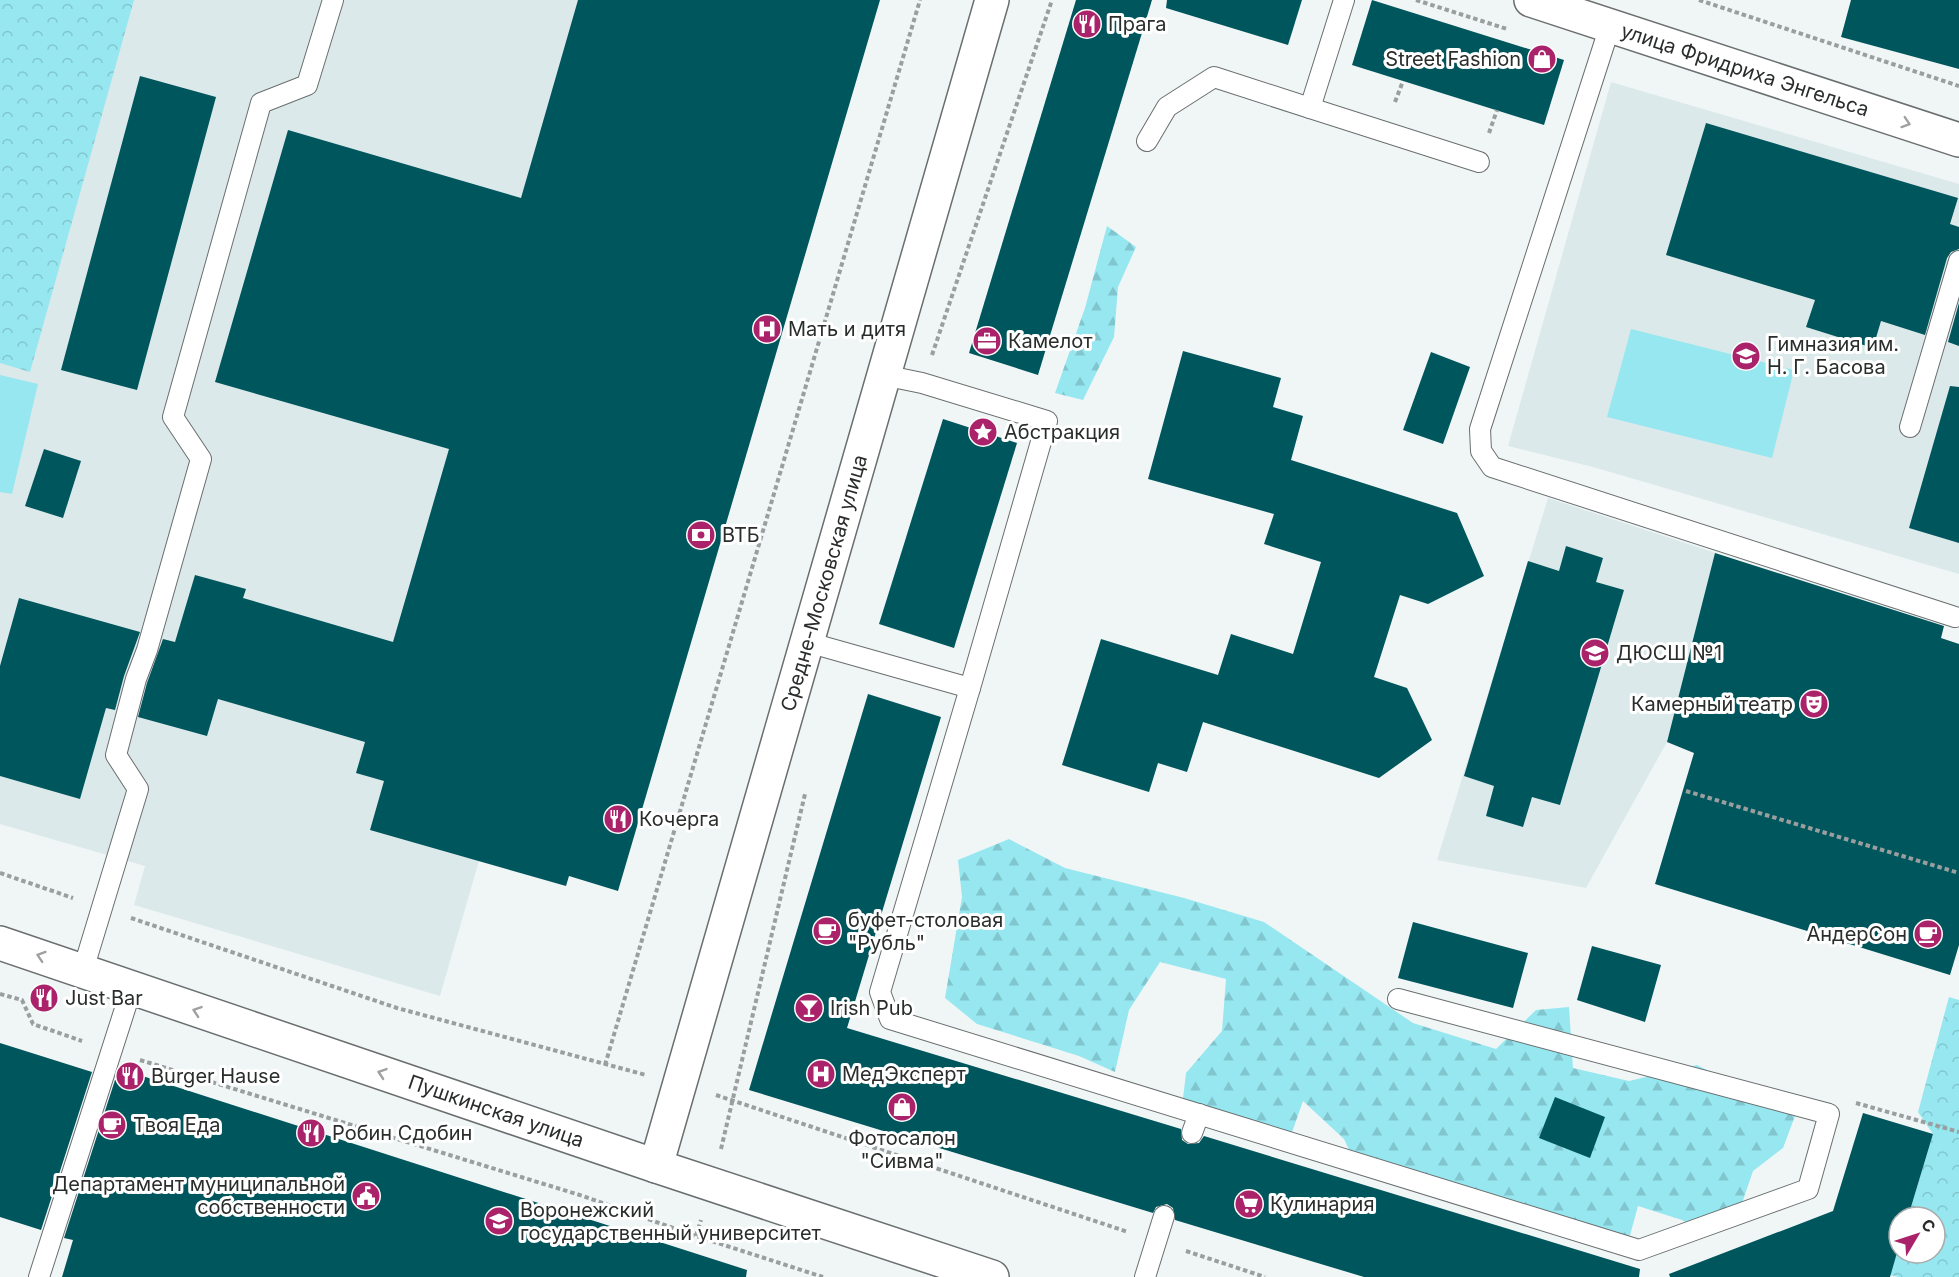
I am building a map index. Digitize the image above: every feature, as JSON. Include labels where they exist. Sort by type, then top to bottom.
[{"type":"street","name":"Средне-Московская улица","points":[[656,1166],[992,0]]},
{"type":"street","name":"улица Фридриха Энгельса","points":[[1531,0],[1959,140]]},
{"type":"street","name":"Пушкинская улица","points":[[0,943],[656,1166],[949,1270],[992,1277]]},
{"type":"lane","points":[[83,970],[138,789],[116,755],[201,459],[173,417],[261,103],[307,85],[333,0]]},
{"type":"lane","points":[[1310,108],[1344,0]]},
{"type":"lane","points":[[1610,26],[1480,429],[1481,451],[1492,467],[1955,617]]},
{"type":"lane","points":[[1148,141],[1167,107],[1214,77],[1479,162]]},
{"type":"lane","points":[[1910,427],[1959,261]]},
{"type":"lane","points":[[883,375],[922,383],[1047,420],[880,992],[890,1019],[1195,1124],[1639,1250],[1808,1189],[1829,1114],[1398,999]]},
{"type":"lane","points":[[807,642],[970,688]]},
{"type":"lane","points":[[39,1277],[132,987]]},
{"type":"lane","points":[[1144,1277],[1164,1216]]},
{"type":"path","points":[[0,873],[397,1008],[605,1065],[920,0]]},
{"type":"path","points":[[922,383],[1052,0]]},
{"type":"path","points":[[1699,0],[1959,86]]},
{"type":"path","points":[[806,790],[732,1100],[1265,1277]]},
{"type":"path","points":[[1686,790],[1959,873]]},
{"type":"path","points":[[0,994],[22,1000],[33,1024],[111,1052],[583,1196],[823,1277]]},
{"type":"path","points":[[1849,1101],[1959,1132]]},
{"type":"shaded area","points":[[0,0],[727,0],[440,996],[134,905],[145,866],[0,824]]},
{"type":"shaded area","name":"Гимназия им. Н. Г. Басова","points":[[1611,82],[1959,184],[1959,574],[1593,467],[1508,446]]},
{"type":"shaded area","name":"ДЮСШ №1","points":[[1548,498],[1716,553],[1667,742],[1586,888],[1437,860]]},
{"type":"green space","points":[[0,0],[134,0],[30,372],[0,363]]},
{"type":"green space","points":[[1107,226],[1136,247],[1118,287],[1114,337],[1083,400],[1055,393],[1085,308]]},
{"type":"green space","points":[[1631,329],[1794,370],[1772,458],[1607,417]]},
{"type":"green space","points":[[0,375],[38,384],[12,494],[0,492]]},
{"type":"green space","points":[[1009,839],[1065,868],[1184,898],[1264,922],[1413,1023],[1496,1049],[1536,1010],[1569,1007],[1573,1068],[1629,1081],[1697,1065],[1795,1116],[1783,1148],[1753,1171],[1740,1209],[1703,1232],[1682,1220],[1638,1206],[1629,1239],[1358,1169],[1344,1139],[1303,1101],[1291,1135],[1181,1115],[1186,1073],[1222,1031],[1226,979],[1160,962],[1129,1010],[1115,1072],[1079,1056],[977,1024],[945,998],[962,897],[958,860]]},
{"type":"green space","points":[[1949,997],[1959,1000],[1959,1277],[1890,1275],[1893,1265],[1947,1265],[1947,1205],[1912,1205],[1933,1134],[1918,1112]]},
{"type":"building","points":[[578,0],[880,0],[618,891],[569,876],[566,886],[370,830],[384,781],[356,773],[365,742],[218,699],[207,736],[138,717],[147,683],[163,639],[175,642],[195,575],[246,589],[243,598],[393,642],[449,449],[215,382],[288,130],[521,198]]},
{"type":"building","points":[[1076,0],[1152,0],[1038,375],[969,353]]},
{"type":"building","points":[[1167,0],[1302,0],[1288,45],[1166,8]]},
{"type":"building","points":[[1372,0],[1564,60],[1544,125],[1352,65]]},
{"type":"building","points":[[1851,0],[1959,0],[1959,69],[1841,37]]},
{"type":"building","points":[[140,76],[216,97],[137,390],[61,370]]},
{"type":"building","points":[[1706,123],[1958,198],[1950,224],[1959,227],[1959,249],[1951,252],[1947,258],[1925,335],[1881,321],[1873,348],[1806,327],[1815,300],[1666,255]]},
{"type":"building","points":[[1959,303],[1959,346],[1948,342]]},
{"type":"building","points":[[1183,351],[1281,378],[1273,407],[1303,416],[1291,460],[1457,513],[1484,576],[1428,604],[1400,595],[1374,677],[1407,688],[1432,740],[1379,778],[1203,722],[1187,772],[1158,763],[1149,792],[1062,765],[1101,639],[1218,675],[1231,634],[1293,654],[1321,562],[1264,544],[1274,514],[1148,479]]},
{"type":"building","points":[[1431,352],[1470,367],[1443,444],[1403,430]]},
{"type":"building","points":[[1950,386],[1959,387],[1959,543],[1909,528]]},
{"type":"building","points":[[943,419],[1017,443],[954,648],[879,624]]},
{"type":"building","points":[[44,449],[81,461],[63,518],[25,506]]},
{"type":"building","points":[[1566,546],[1603,558],[1596,582],[1624,590],[1560,805],[1532,797],[1523,827],[1486,816],[1494,786],[1464,776],[1528,561],[1559,571]]},
{"type":"building","points":[[1715,553],[1944,626],[1941,638],[1959,644],[1959,945],[1950,975],[1655,884],[1694,753],[1667,742]]},
{"type":"building","points":[[19,598],[140,632],[124,676],[115,710],[106,708],[80,799],[0,776],[0,666]]},
{"type":"building","points":[[868,694],[941,717],[847,1028],[1181,1129],[1182,1140],[1188,1144],[1199,1143],[1204,1136],[1640,1269],[1639,1277],[1364,1277],[1175,1220],[1173,1208],[1167,1204],[1156,1207],[1153,1213],[749,1090]]},
{"type":"building","points":[[1413,922],[1528,953],[1513,1008],[1398,978]]},
{"type":"building","points":[[1592,946],[1661,965],[1645,1022],[1577,1000]]},
{"type":"building","points":[[0,1043],[92,1072],[41,1230],[0,1217]]},
{"type":"building","points":[[127,1071],[747,1270],[746,1277],[62,1277],[73,1240],[64,1238],[115,1080],[123,1082]]},
{"type":"building","points":[[1555,1097],[1605,1117],[1590,1158],[1539,1138]]},
{"type":"building","points":[[1863,1113],[1933,1134],[1912,1205],[1887,1205],[1887,1265],[1893,1265],[1890,1277],[1670,1277],[1669,1274],[1833,1211]]},
{"type":"place","name":"Прага","points":[[1087,24]]},
{"type":"place","name":"Street Fashion","points":[[1542,59]]},
{"type":"place","name":"Мать и дитя","points":[[767,329]]},
{"type":"place","name":"Камелот","points":[[987,341]]},
{"type":"place","name":"Гимназия им. Н. Г. Басова","points":[[1746,356]]},
{"type":"place","name":"Абстракция","points":[[983,432]]},
{"type":"place","name":"ВТБ","points":[[701,535]]},
{"type":"place","name":"ДЮСШ №1","points":[[1595,653]]},
{"type":"place","name":"Камерный театр","points":[[1814,704]]},
{"type":"place","name":"Кочерга","points":[[618,819]]},
{"type":"place","name":"буфет-столовая \"Рубль\"","points":[[827,931]]},
{"type":"place","name":"АндерСон","points":[[1928,934]]},
{"type":"place","name":"Just Bar","points":[[44,998]]},
{"type":"place","name":"Irish Pub","points":[[809,1008]]},
{"type":"place","name":"МедЭксперт","points":[[821,1074]]},
{"type":"place","name":"Burger Hause","points":[[130,1076]]},
{"type":"place","name":"Фотосалон \"Сивма\"","points":[[902,1107]]},
{"type":"place","name":"Твоя Еда","points":[[112,1125]]},
{"type":"place","name":"Робин Сдобин","points":[[311,1133]]},
{"type":"place","name":"Департамент муниципальной собственности","points":[[366,1196]]},
{"type":"place","name":"Кулинария","points":[[1249,1204]]},
{"type":"place","name":"Воронежский государственный университет","points":[[499,1221]]}]
